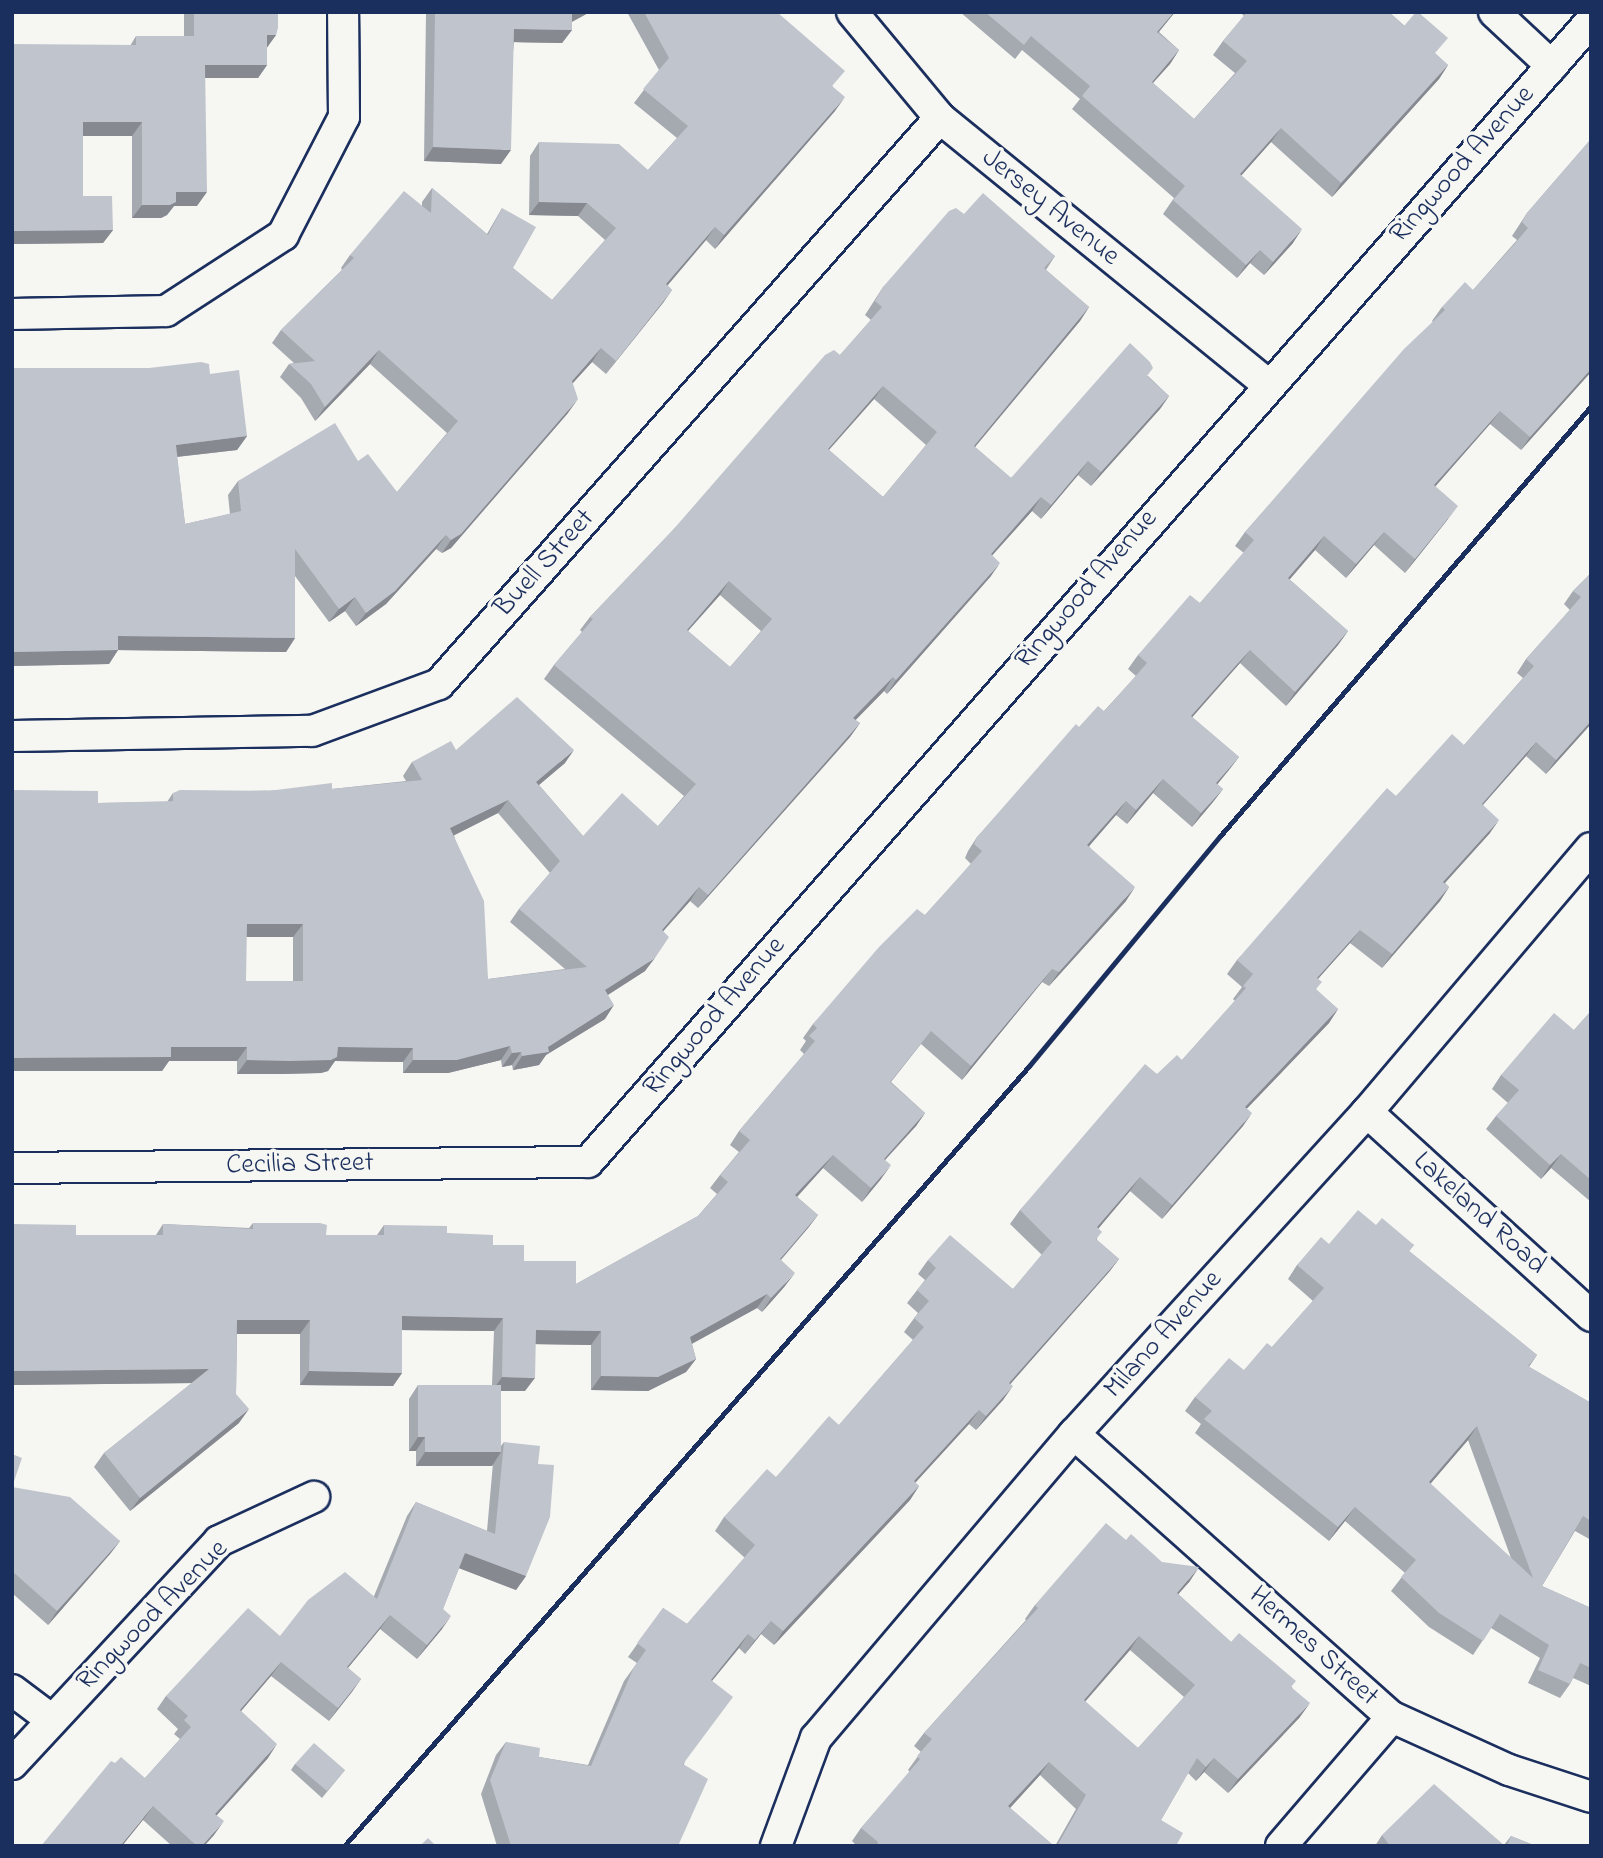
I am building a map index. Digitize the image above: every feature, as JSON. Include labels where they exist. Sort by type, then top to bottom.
[{"type":"street","points":[[12,314],[166,311],[284,235],[344,117],[343,12]]},
{"type":"street","name":"Jersey Avenue","points":[[852,12],[940,118],[1267,384]]},
{"type":"street","points":[[1494,12],[1552,66]]},
{"type":"street","name":"Ringwood Avenue","points":[[588,1162],[1267,384],[1591,20]]},
{"type":"street","name":"Buell Street","points":[[12,736],[312,732],[439,684],[940,118]]},
{"type":"street","name":"Milano Avenue","points":[[776,1846],[816,1738],[1074,1434],[1367,1112],[1591,848]]},
{"type":"street","name":"Lakeland Road","points":[[1367,1112],[1591,1316]]},
{"type":"street","name":"Cecilia Street","points":[[12,1168],[588,1162]]},
{"type":"street","name":"Hermes Street","points":[[1074,1434],[1392,1717],[1509,1770],[1591,1797]]},
{"type":"street","name":"Ringwood Avenue","points":[[12,1764],[219,1541],[314,1497]]},
{"type":"street","points":[[12,1690],[52,1720]]},
{"type":"street","points":[[1281,1846],[1392,1717]]},
{"type":"building","points":[[194,12],[278,12],[276,35],[267,35],[267,65],[205,65],[207,192],[176,192],[176,202],[170,205],[142,205],[142,122],[83,122],[83,196],[112,196],[113,230],[12,231],[12,44],[136,45],[136,36],[194,36]]},
{"type":"building","points":[[435,12],[573,12],[572,30],[514,29],[511,150],[433,147]]},
{"type":"building","points":[[644,12],[777,12],[845,71],[832,86],[845,97],[724,235],[715,227],[666,284],[672,290],[616,361],[601,348],[572,381],[578,399],[461,534],[451,540],[446,535],[395,591],[366,613],[355,597],[339,609],[295,549],[295,638],[118,636],[118,650],[12,652],[12,368],[149,368],[201,362],[209,364],[210,374],[239,370],[247,436],[176,445],[185,524],[241,511],[238,481],[335,423],[358,461],[368,454],[397,492],[458,421],[379,350],[325,407],[311,384],[289,364],[315,361],[281,330],[354,258],[350,255],[404,191],[431,213],[432,188],[488,235],[502,208],[536,227],[513,268],[552,300],[616,228],[587,203],[539,202],[539,142],[619,144],[648,170],[688,126],[643,89],[669,58]]},
{"type":"building","points":[[985,12],[1174,12],[1157,32],[1179,50],[1152,82],[1194,119],[1247,61],[1223,41],[1247,12],[1389,12],[1404,26],[1418,12],[1448,38],[1435,53],[1448,65],[1341,183],[1281,128],[1240,174],[1302,229],[1273,262],[1260,250],[1246,265],[1173,200],[1185,186],[1082,96],[1090,86],[1031,36],[1024,45]]},
{"type":"building","points":[[1591,139],[1591,369],[1530,437],[1500,411],[1434,485],[1458,506],[1415,559],[1384,532],[1356,564],[1324,536],[1288,578],[1348,631],[1295,692],[1250,650],[1229,673],[1191,716],[1239,757],[1216,783],[1223,789],[1201,813],[1163,779],[1136,810],[1126,801],[1087,845],[1135,887],[1059,972],[1052,969],[971,1066],[931,1031],[890,1082],[925,1113],[884,1159],[891,1165],[871,1188],[833,1155],[795,1195],[818,1215],[780,1259],[795,1273],[771,1298],[767,1294],[690,1337],[696,1359],[658,1377],[601,1376],[601,1331],[536,1330],[535,1378],[502,1377],[503,1318],[402,1316],[402,1373],[309,1371],[310,1320],[237,1320],[236,1394],[249,1409],[140,1498],[104,1453],[209,1369],[12,1371],[12,1224],[76,1225],[76,1235],[163,1235],[163,1224],[253,1229],[253,1223],[320,1223],[327,1225],[326,1235],[384,1235],[384,1225],[447,1226],[447,1233],[493,1235],[493,1245],[524,1245],[524,1261],[576,1261],[576,1284],[698,1216],[728,1182],[720,1175],[750,1140],[739,1131],[815,1041],[809,1036],[817,1028],[813,1024],[879,947],[917,909],[925,915],[982,851],[974,844],[977,837],[1076,724],[1079,727],[1098,706],[1104,711],[1147,663],[1138,655],[1190,595],[1200,603],[1254,540],[1245,532],[1404,349],[1445,310],[1442,307],[1465,282],[1473,290],[1511,248],[1528,228],[1522,222],[1527,213]]},
{"type":"building","points":[[983,193],[1055,256],[1044,268],[1089,307],[974,446],[1011,478],[1130,343],[1150,362],[1153,368],[1147,376],[1169,396],[1101,472],[1088,461],[1051,505],[1041,497],[991,554],[1000,563],[896,680],[893,677],[853,718],[860,723],[708,895],[699,887],[662,930],[669,937],[655,958],[605,990],[614,1005],[548,1047],[549,1052],[522,1056],[521,1052],[512,1053],[510,1046],[457,1060],[413,1060],[413,1048],[338,1047],[337,1057],[331,1060],[247,1060],[247,1047],[171,1047],[171,1057],[12,1058],[14,790],[98,791],[98,803],[173,801],[173,793],[180,790],[268,791],[332,783],[332,789],[422,780],[412,762],[451,741],[456,750],[517,697],[574,750],[536,782],[583,836],[622,793],[658,826],[696,784],[554,665],[593,619],[590,617],[672,531],[825,355],[834,350],[840,355],[882,307],[875,301],[883,287],[949,211],[956,208],[964,214]],"holes":[[[883,386],[937,432],[883,497],[828,449]],[[729,581],[772,619],[730,667],[687,630]],[[508,800],[560,861],[519,909],[587,967],[488,979],[484,901],[450,828]],[[247,924],[303,924],[303,981],[246,981]]]},
{"type":"building","points":[[1591,573],[1591,721],[1556,760],[1536,742],[1482,804],[1499,820],[1443,882],[1449,887],[1392,954],[1360,930],[1317,978],[1322,982],[1316,989],[1338,1009],[1245,1107],[1252,1113],[1172,1205],[1140,1177],[1097,1227],[1102,1232],[1096,1239],[1119,1259],[1009,1383],[1013,1386],[986,1416],[979,1410],[914,1481],[919,1486],[783,1631],[771,1621],[755,1640],[748,1634],[711,1680],[733,1697],[683,1764],[708,1779],[678,1846],[511,1846],[490,1780],[506,1742],[540,1748],[539,1757],[591,1766],[634,1667],[646,1650],[637,1643],[663,1608],[687,1624],[755,1545],[724,1517],[767,1469],[776,1477],[829,1416],[839,1425],[924,1327],[914,1318],[929,1301],[917,1290],[936,1268],[928,1260],[950,1235],[1013,1289],[1052,1242],[1020,1210],[1145,1064],[1157,1074],[1177,1055],[1182,1060],[1246,988],[1243,986],[1253,974],[1237,960],[1387,788],[1396,796],[1452,734],[1464,745],[1534,666],[1526,659],[1581,597],[1573,591]]},
{"type":"building","points":[[1591,1011],[1591,1180],[1561,1154],[1550,1165],[1496,1116],[1519,1090],[1501,1075],[1554,1013],[1574,1030]]},
{"type":"building","points":[[1358,1210],[1376,1225],[1382,1218],[1414,1245],[1409,1251],[1537,1355],[1528,1366],[1591,1403],[1591,1521],[1583,1516],[1542,1586],[1591,1608],[1591,1668],[1580,1663],[1570,1684],[1538,1670],[1549,1645],[1500,1614],[1483,1641],[1439,1613],[1401,1577],[1416,1560],[1355,1507],[1338,1527],[1204,1419],[1212,1411],[1195,1397],[1229,1358],[1244,1370],[1267,1343],[1272,1347],[1324,1288],[1297,1265],[1321,1237],[1329,1244]],"holes":[[[1477,1426],[1533,1578],[1429,1482]]]},
{"type":"building","points":[[418,1385],[501,1385],[501,1452],[425,1452],[425,1437],[418,1437]]},
{"type":"building","points":[[504,1442],[540,1446],[538,1464],[554,1465],[550,1517],[526,1576],[465,1553],[443,1609],[451,1616],[427,1645],[390,1615],[347,1667],[361,1679],[338,1708],[281,1662],[240,1710],[277,1744],[215,1814],[224,1821],[202,1846],[197,1846],[153,1806],[120,1846],[41,1846],[111,1761],[115,1763],[121,1757],[145,1778],[191,1727],[184,1720],[188,1716],[166,1696],[248,1608],[280,1636],[308,1600],[345,1572],[377,1599],[416,1502],[495,1534]]},
{"type":"building","points":[[12,1454],[22,1458],[12,1487]]},
{"type":"building","points":[[12,1487],[70,1497],[120,1541],[57,1611],[12,1571]]},
{"type":"building","points":[[1106,1523],[1126,1540],[1131,1534],[1162,1562],[1199,1567],[1177,1593],[1231,1642],[1239,1633],[1296,1681],[1291,1687],[1310,1703],[1238,1779],[1214,1758],[1206,1767],[1197,1758],[1161,1820],[1183,1833],[1176,1846],[1057,1846],[1086,1795],[1049,1762],[1008,1806],[1054,1846],[877,1846],[878,1842],[861,1828],[920,1759],[917,1756],[932,1739],[924,1733],[1038,1608],[1035,1605]],"holes":[[[1139,1636],[1195,1685],[1138,1748],[1084,1700]]]},
{"type":"building","points":[[314,1743],[345,1770],[327,1791],[295,1764]]},
{"type":"building","points":[[1434,1784],[1505,1846],[1390,1846],[1382,1835]]},
{"type":"building","points":[[1511,1836],[1536,1846],[1507,1846]]},
{"type":"building","points":[[428,1838],[436,1846],[420,1846]]},
{"type":"railway","points":[[344,1846],[1029,1066],[1220,836],[1591,406]]}]
